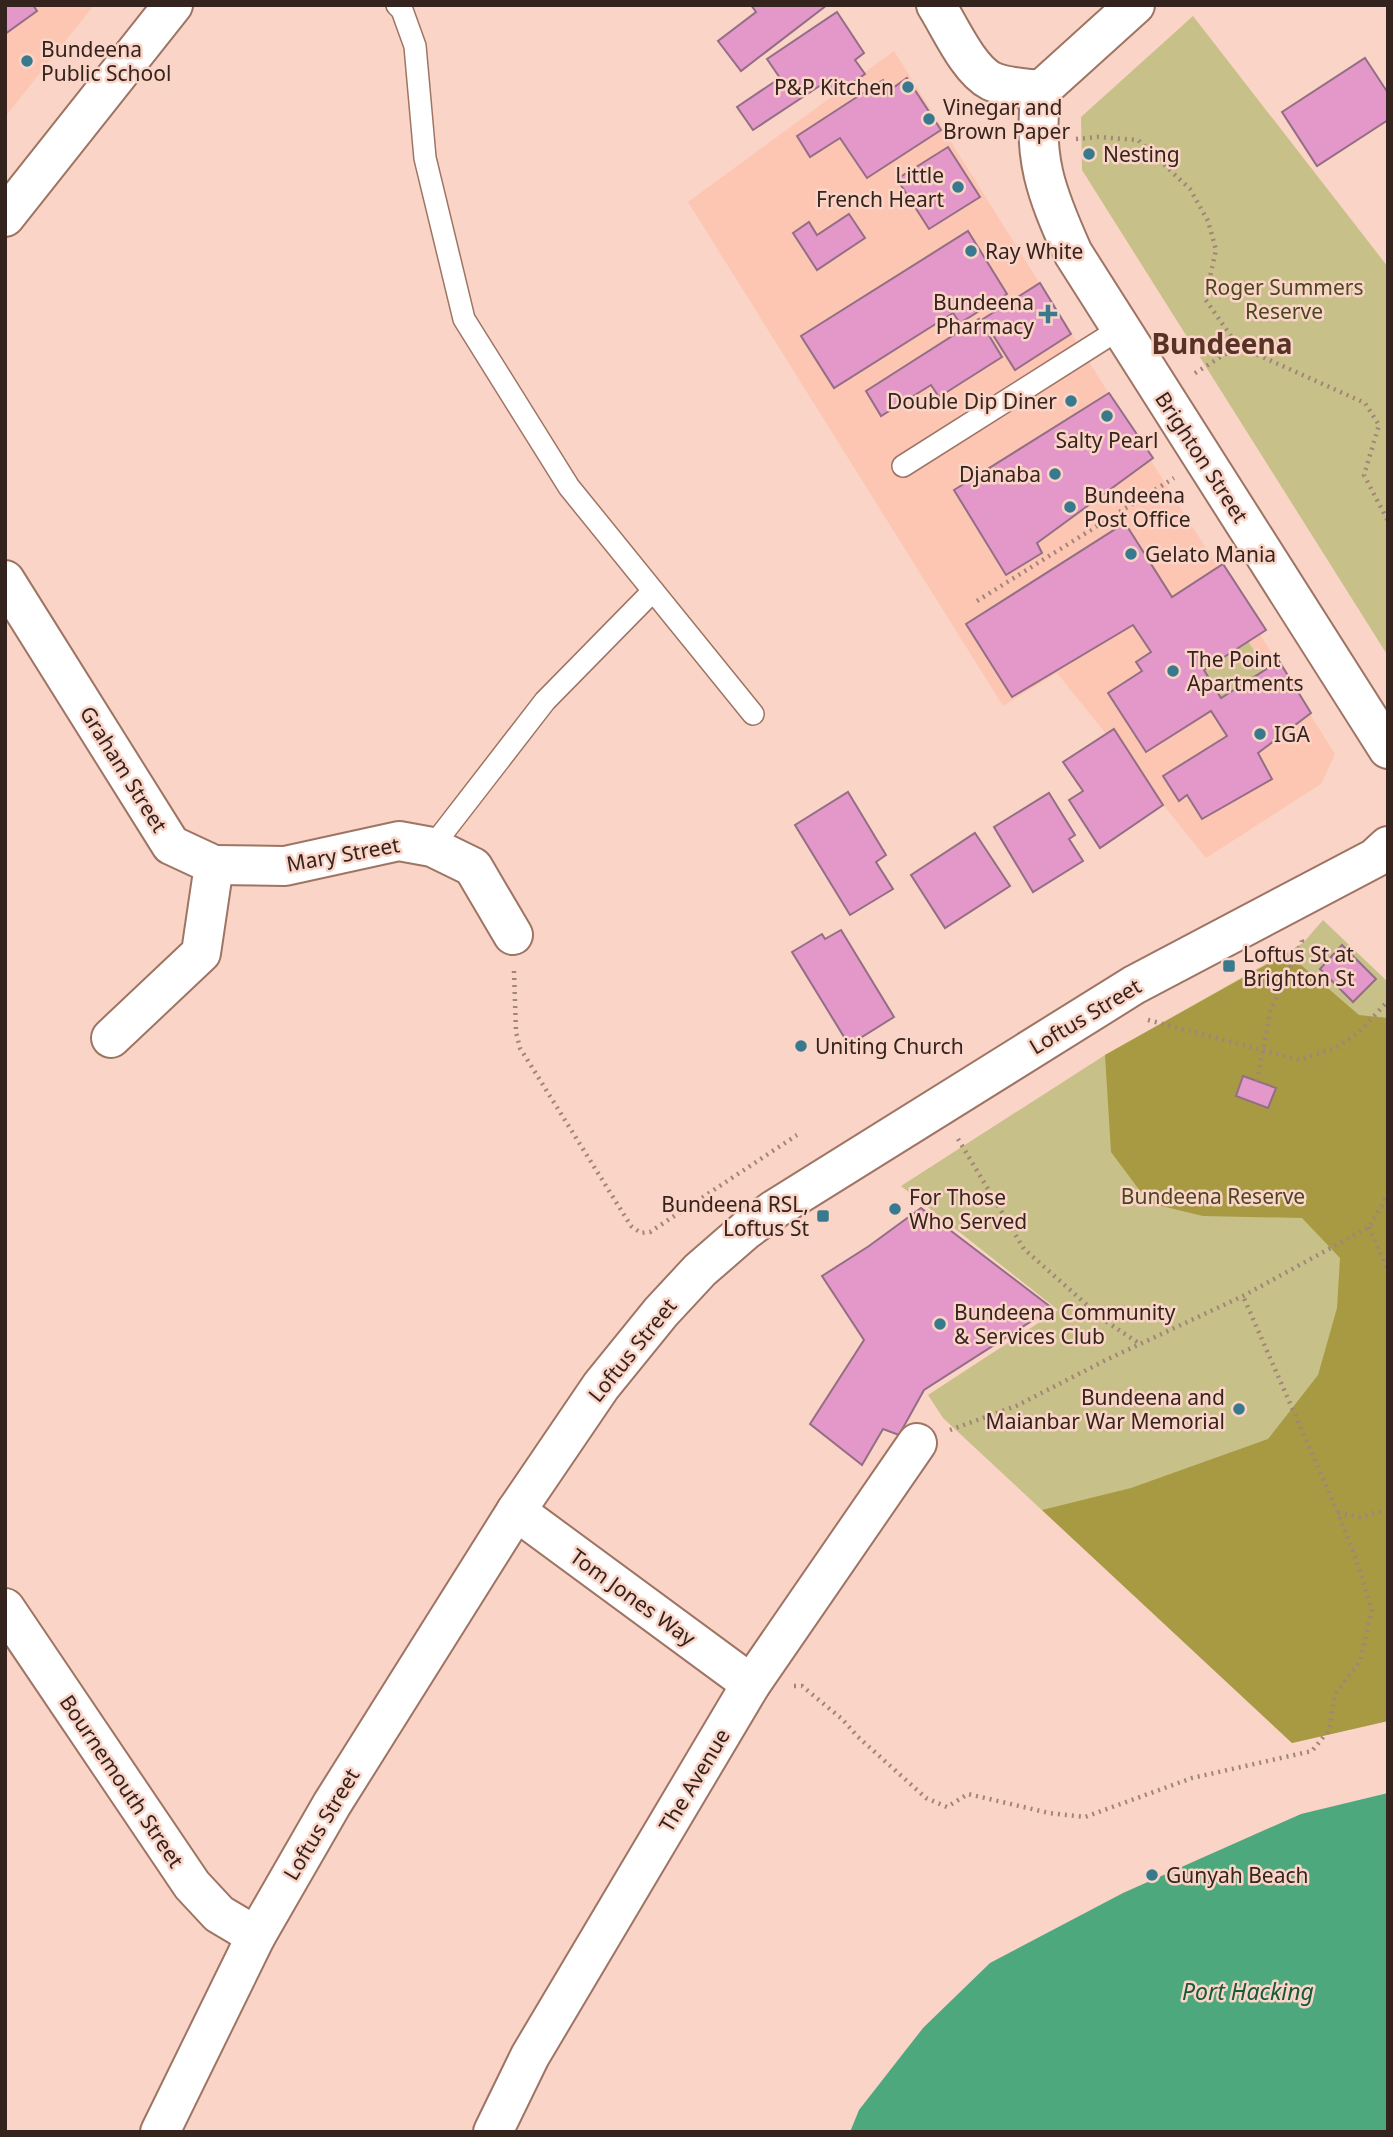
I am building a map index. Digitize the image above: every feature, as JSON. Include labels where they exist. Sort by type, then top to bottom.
[{"type":"street","points":[[5,217],[173,5]]},
{"type":"street","points":[[936,5],[972,64],[990,81],[1041,90],[1135,5]]},
{"type":"street","name":"Brighton Street","points":[[1041,90],[1037,142],[1050,202],[1073,253],[1388,749]]},
{"type":"street","name":"Graham Street","points":[[5,580],[171,845],[214,865]]},
{"type":"street","name":"Mary Street","points":[[214,865],[285,866],[399,841],[432,847],[473,867],[513,935]]},
{"type":"street","name":"Loftus Street","points":[[160,2132],[256,1936],[332,1804],[516,1511],[601,1386],[661,1312],[700,1270],[746,1230],[925,1114],[1134,985],[1375,858],[1388,846]]},
{"type":"street","points":[[111,1038],[201,953],[214,865]]},
{"type":"street","name":"The Avenue","points":[[493,2132],[530,2056],[751,1684],[917,1443]]},
{"type":"street","name":"Tom Jones Way","points":[[516,1511],[751,1684]]},
{"type":"street","name":"Bournemouth Street","points":[[5,1608],[192,1885],[219,1914],[256,1936]]},
{"type":"lane","points":[[397,5],[402,10],[415,46],[425,158],[464,319],[569,487],[753,714]]},
{"type":"lane","points":[[903,466],[1121,328]]},
{"type":"lane","points":[[432,847],[545,701],[653,591]]},
{"type":"path","points":[[1037,142],[1098,137],[1138,140],[1190,189],[1208,221],[1216,250],[1205,299],[1238,346],[1365,403],[1379,425],[1364,475],[1388,521]]},
{"type":"path","points":[[1162,394],[1238,346]]},
{"type":"path","points":[[977,601],[1204,459]]},
{"type":"path","points":[[1257,1081],[1270,1012],[1302,941],[1282,908]]},
{"type":"path","points":[[513,935],[516,1032],[520,1048],[631,1226],[641,1233],[650,1232],[797,1135]]},
{"type":"path","points":[[1143,1019],[1261,1052],[1300,1060],[1337,1047],[1359,1032],[1388,1001]]},
{"type":"path","points":[[958,1139],[1024,1250],[1104,1320],[1140,1344]]},
{"type":"path","points":[[917,1443],[1016,1406],[1243,1296],[1369,1227],[1388,1195]]},
{"type":"path","points":[[1369,1227],[1388,1271]]},
{"type":"path","points":[[751,1684],[802,1686],[842,1719],[857,1736],[926,1798],[947,1807],[968,1794],[1049,1813],[1085,1817],[1192,1778],[1312,1751],[1329,1730],[1335,1694],[1360,1661],[1371,1610],[1356,1559],[1338,1513],[1243,1296]]},
{"type":"path","points":[[1338,1513],[1360,1517],[1388,1509]]},
{"type":"shaded area","name":"Bundeena Public School","points":[[5,5],[94,5],[5,117]]},
{"type":"shaded area","points":[[894,51],[1335,754],[1321,784],[1206,858],[1057,673],[1003,706],[688,202]]},
{"type":"green space","name":"Roger Summers Reserve","points":[[1193,16],[1388,267],[1388,656],[1082,170],[1081,117]]},
{"type":"green space","points":[[1248,641],[1266,670],[1221,698],[1204,670]]},
{"type":"green space","name":"Bundeena Reserve","points":[[1323,920],[1388,982],[1388,1721],[1292,1743],[943,1418],[928,1395],[1058,1310],[901,1186],[1105,1055],[1303,943]]},
{"type":"green space","points":[[1287,953],[1359,1015],[1388,1018],[1388,1721],[1292,1743],[1042,1510],[1131,1488],[1268,1439],[1318,1375],[1337,1308],[1340,1258],[1302,1218],[1203,1216],[1149,1203],[1111,1152],[1105,1055]]},
{"type":"water","name":"Port Hacking","points":[[1388,1793],[1388,2132],[850,2132],[859,2110],[923,2028],[990,1963],[1123,1893],[1301,1814]]},
{"type":"building","points":[[5,5],[33,5],[37,11],[5,34]]},
{"type":"building","points":[[751,5],[827,5],[741,71],[718,41],[756,12]]},
{"type":"building","points":[[837,12],[864,53],[855,60],[865,74],[833,96],[824,83],[753,130],[737,107],[780,78],[767,59]]},
{"type":"building","points":[[1365,58],[1388,93],[1388,120],[1317,166],[1282,112]]},
{"type":"building","points":[[907,78],[941,130],[867,178],[840,138],[810,157],[797,136],[883,80],[890,90]]},
{"type":"building","points":[[948,147],[980,197],[929,229],[897,179]]},
{"type":"building","points":[[849,214],[865,238],[817,270],[793,233],[809,222],[817,235]]},
{"type":"building","points":[[968,231],[1007,294],[960,323],[953,313],[834,388],[801,336]]},
{"type":"building","points":[[1040,283],[1071,334],[1015,370],[983,319]]},
{"type":"building","points":[[979,319],[1002,357],[939,397],[931,385],[881,416],[866,391]]},
{"type":"building","name":"Djanaba","points":[[1109,393],[1153,458],[1037,543],[1042,553],[1006,575],[954,490]]},
{"type":"building","name":"The Point Apartments","points":[[1125,523],[1172,597],[1223,564],[1266,630],[1204,670],[1221,698],[1279,661],[1311,713],[1258,753],[1272,779],[1202,819],[1187,795],[1179,801],[1163,776],[1227,736],[1211,711],[1146,752],[1108,693],[1142,671],[1136,662],[1151,652],[1133,625],[1012,697],[966,624]]},
{"type":"building","points":[[1114,729],[1163,805],[1100,848],[1069,800],[1083,791],[1063,762]]},
{"type":"building","points":[[848,792],[886,855],[876,862],[893,889],[850,915],[795,825]]},
{"type":"building","points":[[1049,793],[1075,835],[1069,839],[1083,861],[1033,892],[994,827]]},
{"type":"building","points":[[975,833],[1010,886],[945,928],[911,875]]},
{"type":"building","points":[[841,930],[894,1017],[849,1045],[792,952],[822,934],[825,939]]},
{"type":"building","points":[[1342,945],[1376,979],[1353,1002],[1320,969]]},
{"type":"building","points":[[1243,1076],[1276,1088],[1268,1108],[1236,1096]]},
{"type":"building","name":"Bundeena Community & Services Club","points":[[921,1208],[1052,1308],[924,1390],[899,1435],[883,1429],[862,1465],[810,1424],[864,1340],[822,1276]]},
{"type":"place","name":"Bundeena Public School","points":[[27,61]]},
{"type":"place","name":"P&P Kitchen","points":[[908,87]]},
{"type":"place","name":"Vinegar and Brown Paper","points":[[929,119]]},
{"type":"place","name":"Nesting","points":[[1089,154]]},
{"type":"place","name":"Little French Heart","points":[[958,187]]},
{"type":"place","name":"Ray White","points":[[971,251]]},
{"type":"place","name":"Bundeena Pharmacy","points":[[1048,314]]},
{"type":"place","name":"Double Dip Diner","points":[[1071,401]]},
{"type":"place","name":"Salty Pearl","points":[[1107,416]]},
{"type":"place","name":"Djanaba","points":[[1055,474]]},
{"type":"place","name":"Bundeena Post Office","points":[[1070,507]]},
{"type":"place","name":"Gelato Mania","points":[[1131,554]]},
{"type":"place","name":"The Point Apartments","points":[[1173,671]]},
{"type":"place","name":"IGA","points":[[1260,734]]},
{"type":"place","name":"Loftus St at Brighton St","points":[[1229,966]]},
{"type":"place","name":"Uniting Church","points":[[801,1046]]},
{"type":"place","name":"For Those Who Served","points":[[895,1209]]},
{"type":"place","name":"Bundeena RSL, Loftus St","points":[[823,1216]]},
{"type":"place","name":"Bundeena Community & Services Club","points":[[940,1324]]},
{"type":"place","name":"Bundeena and Maianbar War Memorial","points":[[1239,1409]]},
{"type":"place","name":"Gunyah Beach","points":[[1152,1875]]},
{"type":"district","name":"Bundeena","points":[[1222,343]]}]
